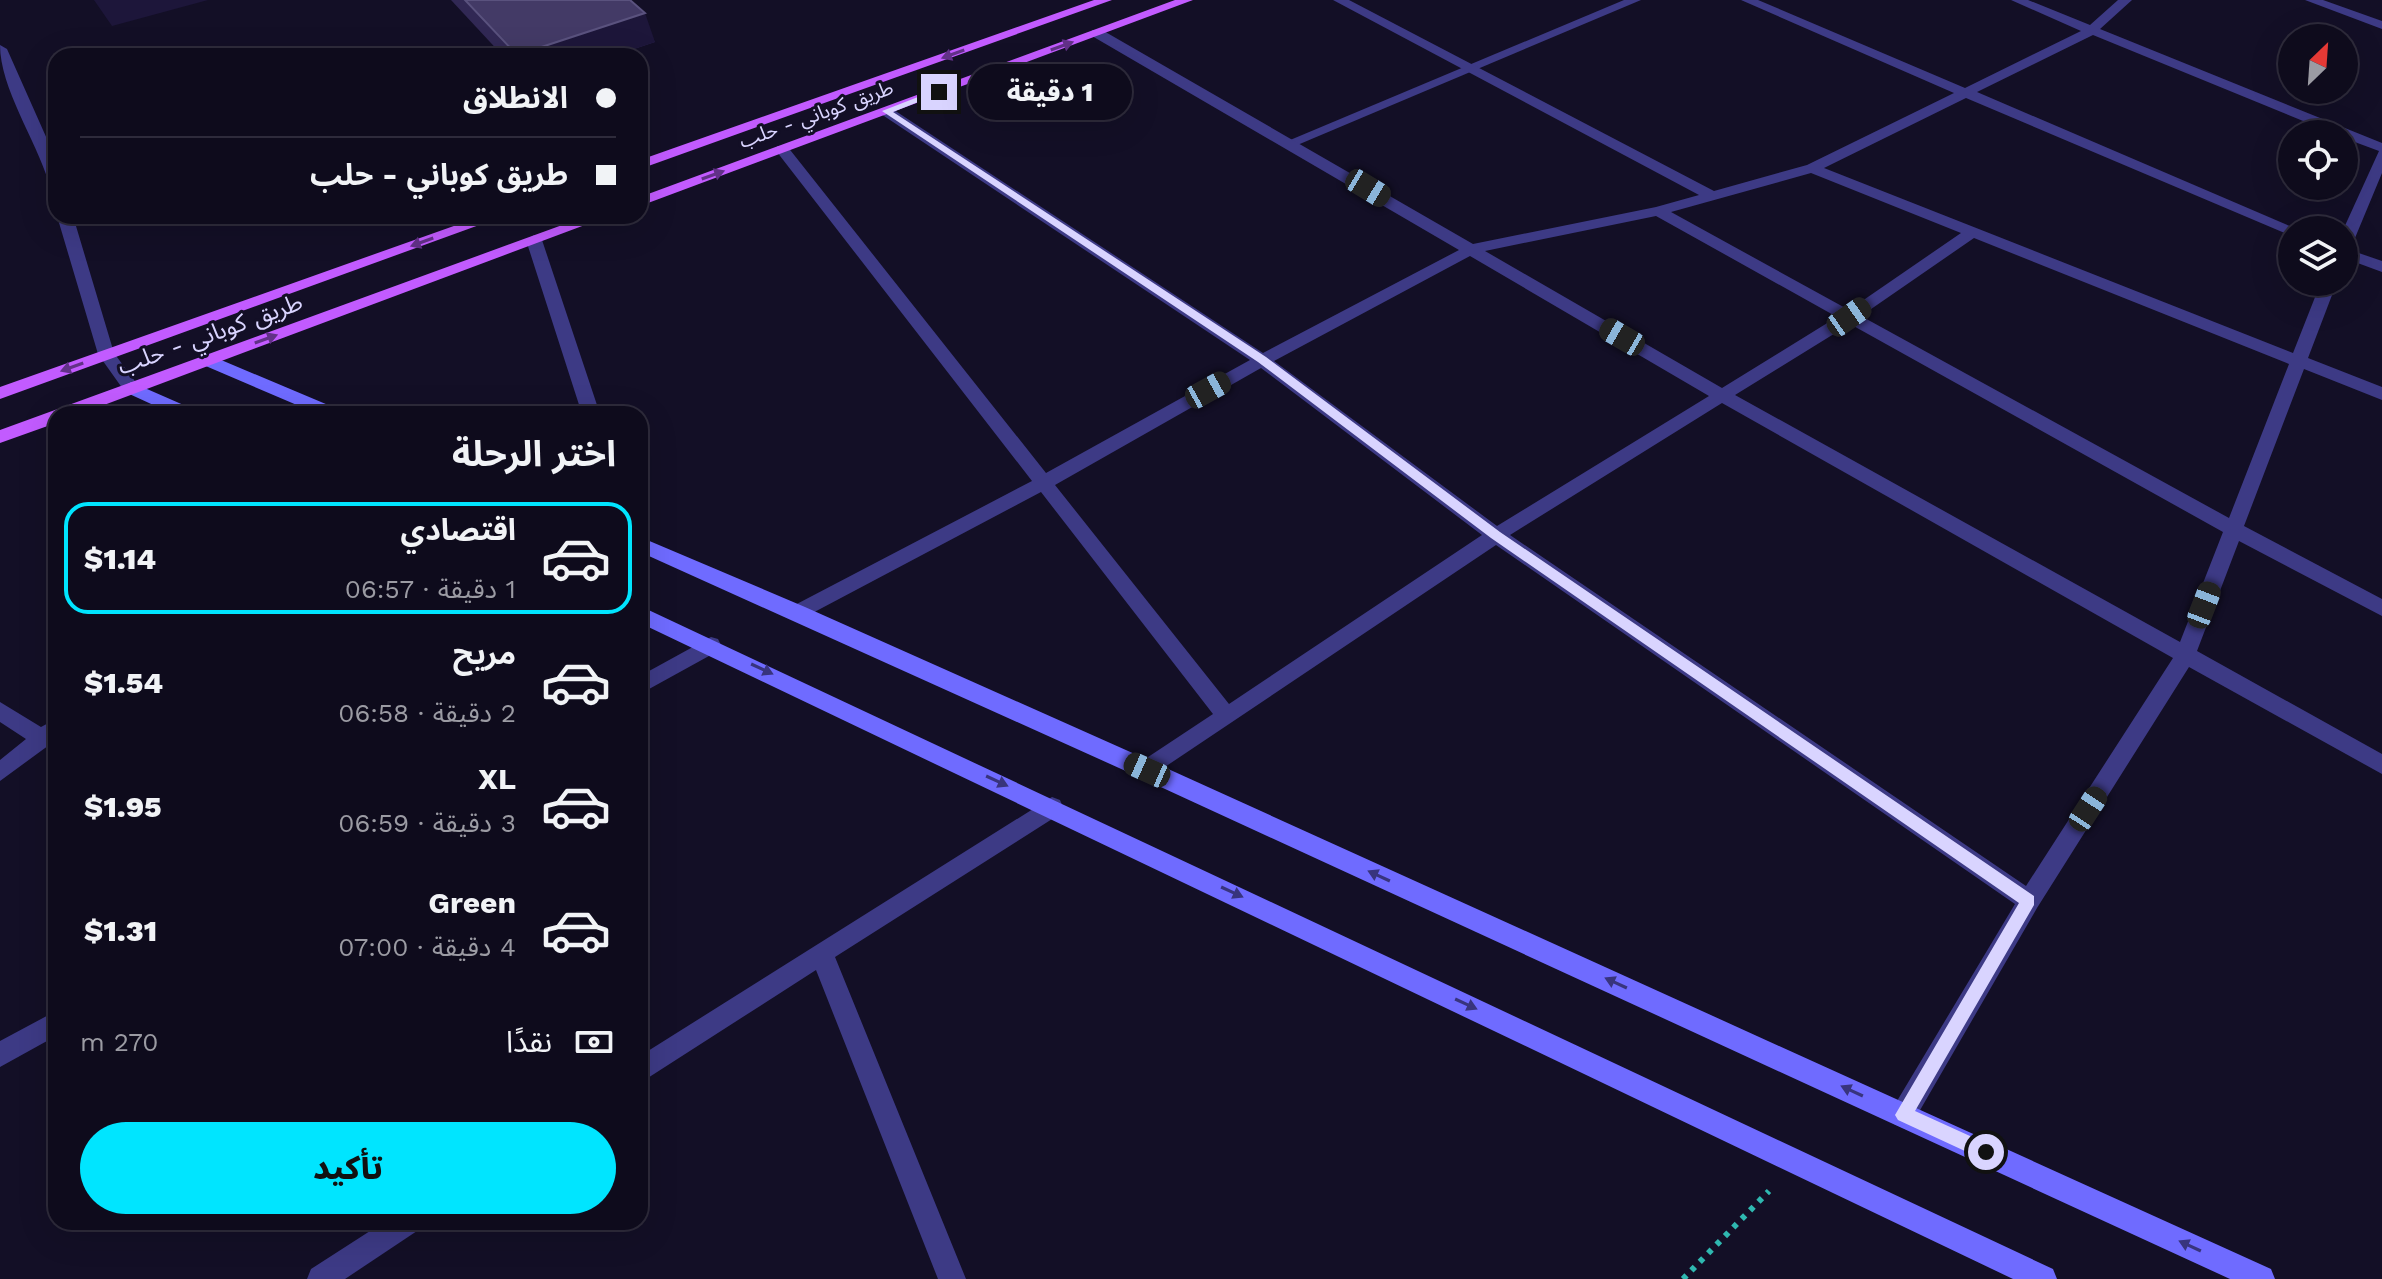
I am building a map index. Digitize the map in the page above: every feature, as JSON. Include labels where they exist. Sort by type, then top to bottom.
[{"type":"main road","name":"طريق كوباني - حلب","points":[[648,162],[1106,0]]},
{"type":"main road","name":"طريق كوباني - حلب","points":[[648,199],[1187,0]]},
{"type":"main road","name":"طريق كوباني - حلب","points":[[0,393],[473,224]]},
{"type":"main road","name":"طريق كوباني - حلب","points":[[83,406],[579,224]]},
{"type":"main road","name":"طريق كوباني - حلب","points":[[0,437],[48,419]]},
{"type":"street","points":[[1339,0],[1712,196]]},
{"type":"street","points":[[1290,143],[1635,0]]},
{"type":"street","points":[[1747,0],[1968,91],[2278,225]]},
{"type":"street","points":[[2017,0],[2089,32],[2382,148]]},
{"type":"street","points":[[798,612],[1045,482],[1262,360],[1472,249],[1658,211],[1812,168],[2089,32],[2126,0]]},
{"type":"street","points":[[2311,0],[2382,25]]},
{"type":"street","points":[[1097,33],[1723,396],[2382,765]]},
{"type":"street","points":[[0,49],[48,157]]},
{"type":"street","points":[[886,111],[1262,360],[1496,535],[2029,901]]},
{"type":"street","points":[[782,149],[1227,717]]},
{"type":"street","points":[[2358,216],[2382,155]]},
{"type":"street","points":[[1812,168],[2382,394]]},
{"type":"street","points":[[1658,211],[2382,608]]},
{"type":"street","points":[[67,224],[106,354],[131,388],[171,406]]},
{"type":"street","points":[[1147,770],[1496,535],[1849,317],[1972,232]]},
{"type":"street","points":[[534,240],[588,406]]},
{"type":"street","points":[[2358,256],[2382,267]]},
{"type":"street","points":[[1903,1115],[2029,901],[2185,656],[2323,296]]},
{"type":"street","points":[[207,360],[315,406]]},
{"type":"street","points":[[648,547],[1147,770],[2261,1279]]},
{"type":"street","points":[[648,617],[2043,1279]]},
{"type":"street","points":[[648,681],[711,645]]},
{"type":"street","points":[[0,711],[48,733]]},
{"type":"street","points":[[0,772],[48,734]]},
{"type":"street","points":[[648,1066],[1052,807]]},
{"type":"street","points":[[821,953],[952,1279]]},
{"type":"street","points":[[0,1055],[48,1028]]},
{"type":"street","points":[[321,1279],[396,1230]]},
{"type":"path","points":[[1683,1279],[1797,1162]]},
{"type":"building","points":[[465,0],[630,0],[645,13],[538,48],[510,48]]},
{"type":"route","points":[[939,92],[886,111],[1262,360],[1496,535],[2029,901],[1903,1115],[1986,1152]]}]
